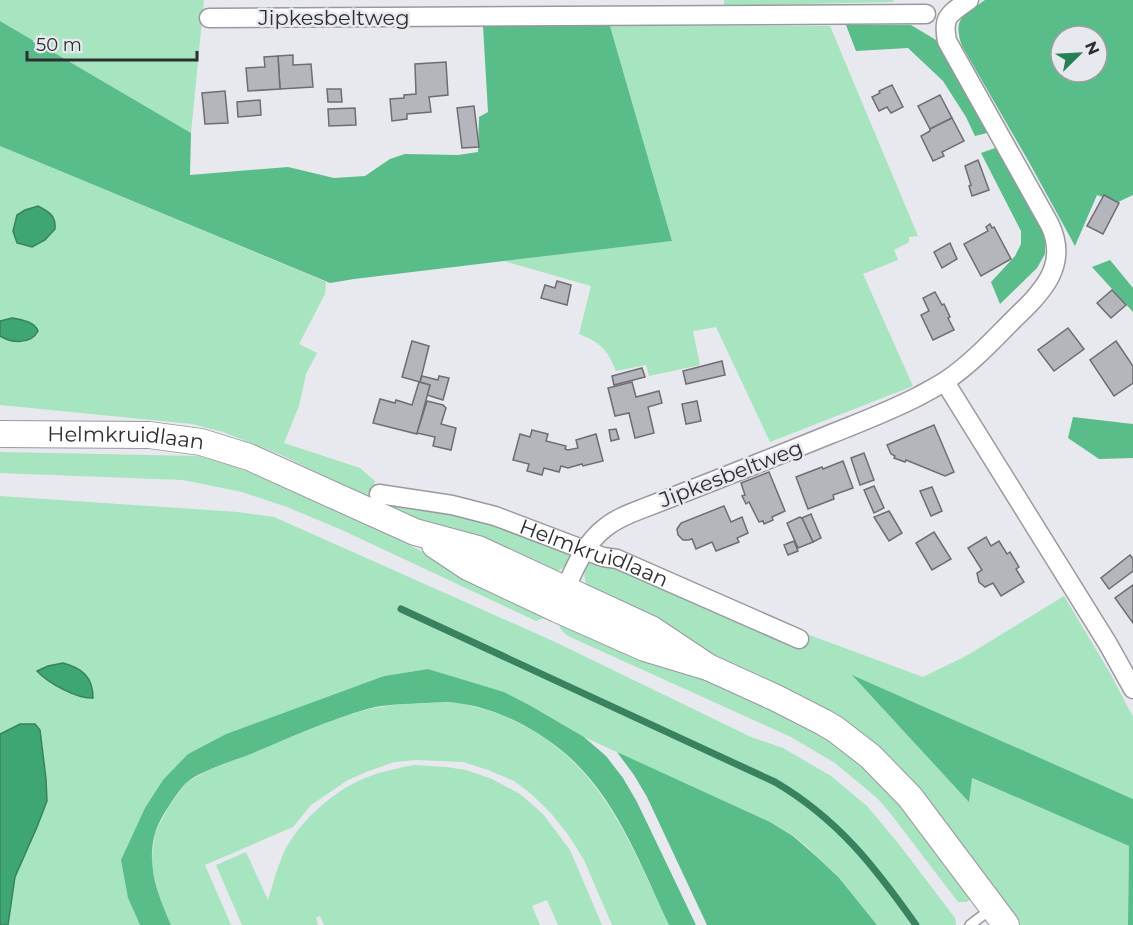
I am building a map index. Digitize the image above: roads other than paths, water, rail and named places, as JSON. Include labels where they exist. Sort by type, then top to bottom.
[{"type":"street","points":[[945,25],[950,15],[969,0]]},
{"type":"street","name":"Jipkesbeltweg","points":[[209,18],[922,7],[945,25],[951,51],[1056,237],[1057,249],[1052,273],[1047,283],[986,346],[945,382],[885,413],[618,519],[604,528],[579,559],[561,599]]},
{"type":"street","points":[[945,382],[1108,644],[1133,689]]},
{"type":"street","name":"Helmkruidlaan","points":[[0,434],[149,435],[201,442],[249,458],[415,532],[478,549],[561,599],[651,629],[708,667],[823,722],[870,756],[910,797],[999,916]]},
{"type":"street","name":"Helmkruidlaan","points":[[379,494],[452,505],[495,516],[603,557],[617,559],[799,639]]},
{"type":"lane","points":[[970,925],[999,916]]},
{"type":"waterway","points":[[401,609],[775,782],[818,812],[854,846],[886,883],[916,925]]}]
